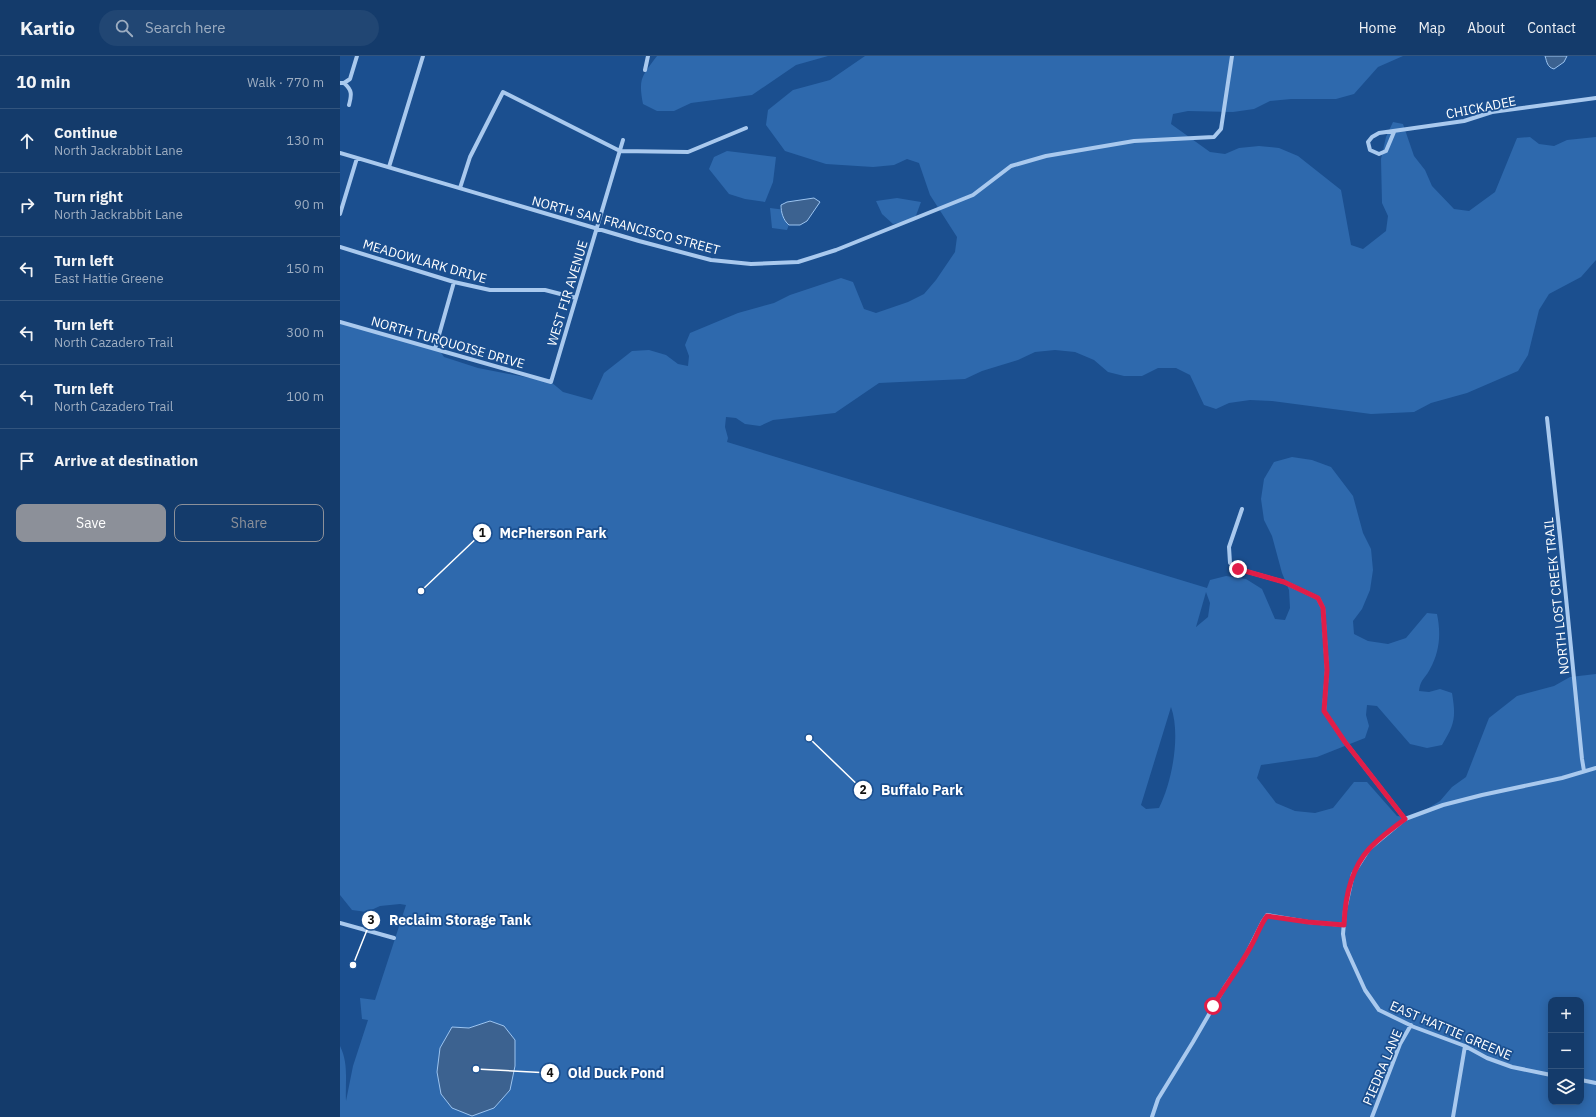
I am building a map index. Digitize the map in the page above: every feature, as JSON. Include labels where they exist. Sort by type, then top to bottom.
[{"type":"street","points":[[349,105],[352,95],[351,89],[342,83],[350,79],[357,56]]},
{"type":"street","points":[[389,168],[423,56]]},
{"type":"street","points":[[645,70],[648,56]]},
{"type":"street","name":"NORTH SAN FRANCISCO STREET","points":[[340,153],[597,229],[711,260],[751,264],[798,262],[836,250],[973,195],[1011,166],[1046,156],[1134,141],[1214,137],[1221,129],[1232,56]]},
{"type":"street","points":[[460,188],[470,157],[503,92],[620,152],[688,152],[746,128]]},
{"type":"street","name":"CHICKADEE","points":[[1394,132],[1386,151],[1379,154],[1370,150],[1368,142],[1372,137],[1379,134],[1464,121],[1492,112],[1596,98]]},
{"type":"street","name":"WEST FIR AVENUE","points":[[551,382],[623,140]]},
{"type":"street","points":[[340,214],[357,158]]},
{"type":"street","name":"MEADOWLARK DRIVE","points":[[340,247],[454,282],[490,290],[545,290],[576,298]]},
{"type":"street","points":[[435,349],[454,282]]},
{"type":"street","name":"NORTH TURQUOISE DRIVE","points":[[340,322],[551,382]]},
{"type":"street","name":"NORTH LOST CREEK TRAIL","points":[[1547,418],[1584,772]]},
{"type":"street","points":[[1242,509],[1229,547],[1230,563],[1238,569],[1284,582],[1318,598],[1323,608],[1327,670],[1324,711],[1345,742],[1405,819]]},
{"type":"street","name":"EAST HATTIE GREENE","points":[[1548,1075],[1512,1067],[1487,1058],[1465,1046],[1411,1025],[1379,1010],[1365,990],[1345,946],[1344,925],[1348,893],[1353,874],[1369,849],[1405,819],[1443,805],[1596,768]]},
{"type":"street","points":[[1152,1117],[1158,1099],[1190,1048],[1267,916],[1344,925]]},
{"type":"street","points":[[340,923],[394,938]]},
{"type":"street","name":"PIEDRA LANE","points":[[1372,1117],[1395,1057],[1411,1025]]},
{"type":"street","points":[[1453,1117],[1465,1046]]},
{"type":"street","points":[[1584,1081],[1596,1083]]},
{"type":"shaded area","points":[[657,56],[828,56],[796,65],[752,95],[691,103],[674,111],[657,111],[643,104],[641,83],[642,78]]},
{"type":"shaded area","points":[[865,56],[1403,56],[1378,67],[1354,94],[1336,99],[1291,99],[1270,101],[1254,109],[1233,112],[1188,111],[1173,114],[1171,124],[1210,152],[1225,154],[1239,148],[1259,146],[1279,148],[1298,156],[1341,190],[1351,245],[1363,249],[1386,231],[1388,216],[1382,203],[1381,159],[1386,137],[1393,122],[1403,124],[1414,156],[1425,170],[1432,186],[1454,209],[1469,211],[1495,192],[1517,138],[1530,137],[1539,144],[1554,146],[1567,140],[1596,137],[1596,260],[1581,277],[1549,294],[1539,310],[1528,355],[1518,371],[1467,393],[1431,403],[1414,412],[1371,414],[1272,401],[1250,400],[1229,403],[1216,409],[1204,405],[1190,375],[1176,368],[1158,368],[1142,376],[1124,376],[1108,372],[1094,360],[1075,352],[1055,350],[1035,352],[1018,360],[982,371],[965,379],[879,383],[835,413],[773,420],[760,426],[745,424],[736,418],[726,417],[725,427],[728,438],[727,442],[1207,588],[1210,580],[1226,576],[1246,579],[1262,589],[1275,619],[1285,620],[1290,608],[1289,590],[1282,573],[1272,536],[1264,520],[1261,499],[1264,479],[1274,462],[1292,457],[1312,460],[1331,467],[1353,496],[1363,533],[1371,549],[1373,570],[1370,590],[1362,609],[1353,621],[1354,634],[1368,641],[1388,644],[1406,638],[1427,613],[1437,614],[1439,628],[1438,649],[1428,672],[1422,681],[1419,691],[1429,692],[1440,689],[1452,693],[1454,714],[1452,726],[1442,745],[1427,748],[1410,744],[1377,706],[1367,705],[1366,715],[1369,726],[1365,738],[1317,757],[1261,765],[1257,778],[1276,803],[1295,811],[1315,813],[1333,808],[1354,782],[1367,782],[1397,816],[1412,818],[1440,801],[1452,787],[1466,777],[1489,718],[1517,696],[1554,686],[1570,677],[1596,674],[1596,1117],[340,1117],[340,1046],[346,1066],[346,1101],[353,1066],[368,1020],[362,1019],[360,998],[375,1000],[406,905],[400,904],[380,906],[367,912],[352,910],[340,895],[340,322],[440,351],[444,357],[478,368],[551,382],[563,392],[592,400],[604,373],[632,351],[649,350],[666,355],[678,364],[688,366],[689,356],[685,345],[690,333],[738,313],[774,303],[790,295],[841,278],[853,282],[864,309],[876,313],[908,302],[924,294],[936,280],[955,252],[957,237],[930,195],[919,163],[907,159],[894,165],[873,167],[826,164],[785,151],[766,125],[768,110],[793,90],[830,80]],"holes":[[[1206,592],[1210,603],[1208,617],[1196,627]],[[1171,707],[1174,718],[1175,744],[1174,758],[1168,785],[1159,808],[1146,809],[1141,805]]]},
{"type":"shaded area","points":[[1545,56],[1567,56],[1564,62],[1554,69],[1549,66]]},
{"type":"shaded area","points":[[727,151],[776,157],[773,182],[765,202],[745,199],[729,194],[709,169],[714,157]]},
{"type":"shaded area","points":[[814,198],[820,202],[807,221],[800,225],[789,225],[785,221],[781,210],[781,205],[787,202]]},
{"type":"shaded area","points":[[897,198],[921,202],[914,221],[893,224],[882,214],[876,201]]},
{"type":"shaded area","points":[[770,208],[794,211],[787,230],[772,228]]},
{"type":"shaded area","points":[[490,1021],[504,1026],[515,1040],[515,1066],[510,1090],[494,1108],[472,1116],[452,1108],[441,1094],[437,1072],[440,1048],[452,1027],[469,1028]]},
{"type":"place","name":"McPherson Park","points":[[421,591]]},
{"type":"place","name":"Buffalo Park","points":[[809,738]]},
{"type":"place","name":"Reclaim Storage Tank","points":[[353,965]]},
{"type":"place","name":"Old Duck Pond","points":[[476,1069]]},
{"type":"route","points":[[1213,1006],[1252,944],[1267,916],[1344,925],[1344,914],[1353,874],[1369,849],[1405,819],[1345,742],[1324,711],[1327,670],[1323,608],[1318,598],[1284,582],[1238,569]]}]
